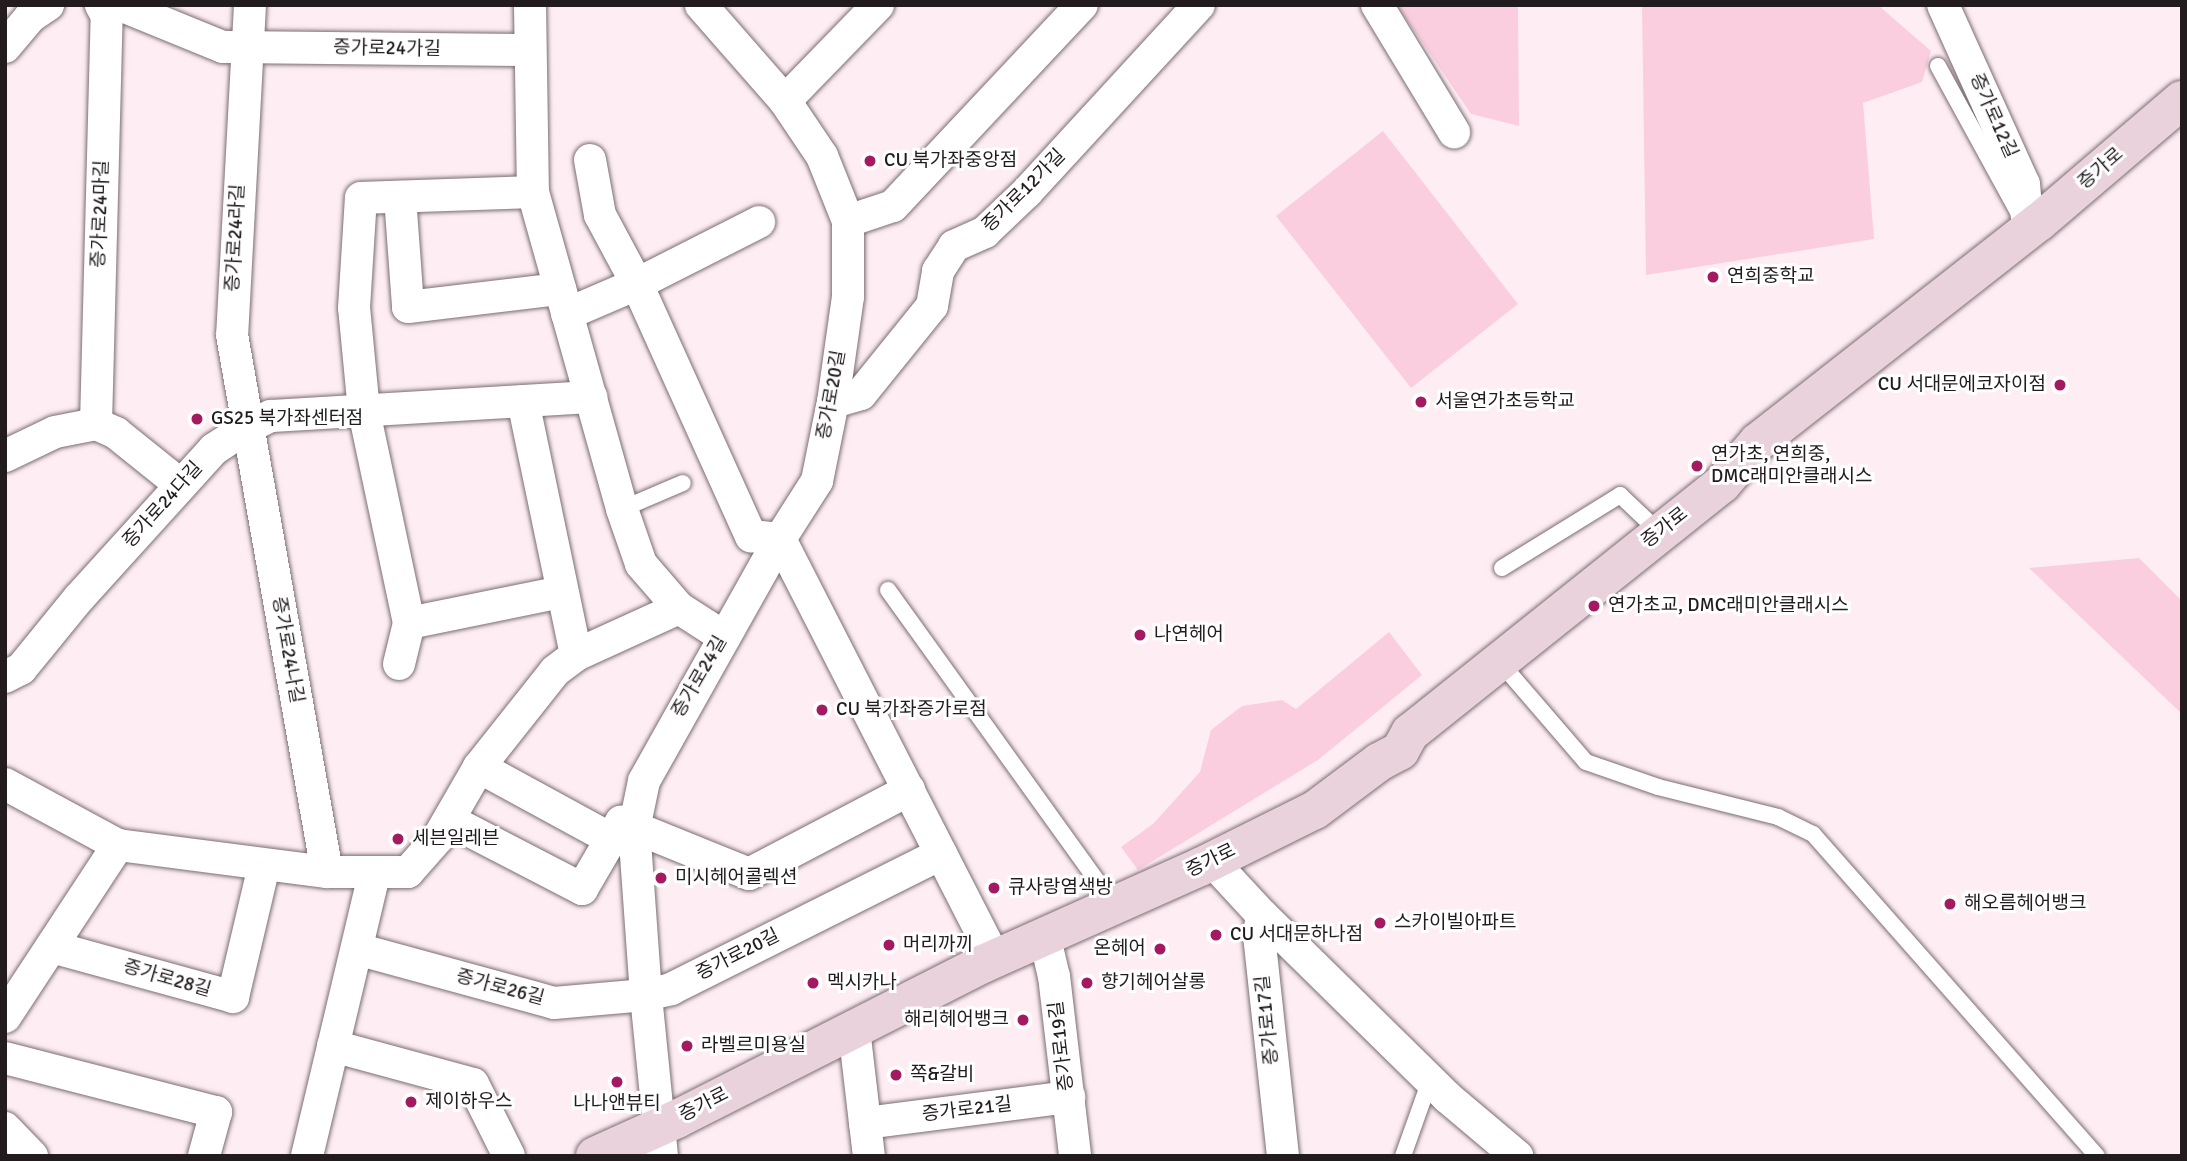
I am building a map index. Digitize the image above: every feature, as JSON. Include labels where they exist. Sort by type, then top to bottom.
[{"type":"main road","name":"증가로","points":[[595,1156],[661,1141],[854,1029],[995,959],[1212,861],[1315,810],[1379,762],[1400,751],[1410,733],[1722,484],[1758,442],[2028,230],[2182,100]]},
{"type":"street","points":[[5,47],[30,18],[48,5]]},
{"type":"street","name":"증가로24마길","points":[[96,424],[107,16],[101,5]]},
{"type":"street","points":[[120,5],[223,47],[245,47]]},
{"type":"street","name":"증가로24라길","points":[[246,428],[232,335],[245,47],[250,5]]},
{"type":"street","points":[[530,5],[533,192],[622,509],[641,564],[678,608],[724,638]]},
{"type":"street","name":"증가로20길","points":[[701,5],[785,101],[822,156],[848,221],[848,297],[833,402],[817,481],[780,539]]},
{"type":"street","points":[[785,101],[878,5]]},
{"type":"street","points":[[848,221],[894,206],[1083,5]]},
{"type":"street","name":"증가로12가길","points":[[833,402],[861,394],[932,306],[938,271],[954,246],[985,232],[1010,208],[1199,5]]},
{"type":"street","points":[[1377,5],[1454,132]]},
{"type":"street","name":"증가로12길","points":[[1943,5],[2024,184],[2028,230]]},
{"type":"street","name":"증가로24가길","points":[[245,47],[529,50]]},
{"type":"street","points":[[590,160],[600,215],[637,284],[751,536],[780,539],[995,959]]},
{"type":"street","points":[[399,664],[409,623],[364,411],[354,308],[361,198],[533,192]]},
{"type":"street","points":[[400,197],[408,307],[564,302],[637,284],[759,222]]},
{"type":"street","name":"증가로24다길","points":[[5,677],[21,668],[79,598],[214,449],[246,428],[271,416],[591,397]]},
{"type":"street","points":[[523,401],[576,655]]},
{"type":"street","points":[[5,456],[55,432],[96,424],[116,433],[181,485]]},
{"type":"street","name":"증가로24나길","points":[[246,428],[327,872]]},
{"type":"street","name":"증가로24길","points":[[661,1141],[646,995],[623,834],[644,781],[780,539]]},
{"type":"street","points":[[409,623],[561,592]]},
{"type":"street","points":[[9,791],[118,845],[264,866],[327,872],[408,872],[438,838],[479,767],[555,671],[576,655],[678,608]]},
{"type":"street","points":[[479,767],[623,834],[749,874],[909,790]]},
{"type":"street","points":[[449,820],[582,889],[623,834]]},
{"type":"street","points":[[5,1017],[118,845]]},
{"type":"street","name":"증가로20길","points":[[646,995],[671,989],[941,854]]},
{"type":"street","points":[[1212,861],[1262,915],[1430,1080],[1514,1155]]},
{"type":"street","name":"증가로28길","points":[[52,947],[233,998],[264,866]]},
{"type":"street","points":[[307,1156],[374,874]]},
{"type":"street","name":"증가로17길","points":[[1262,915],[1259,935],[1283,1156]]},
{"type":"street","name":"증가로19길","points":[[1045,938],[1054,976],[1075,1156]]},
{"type":"street","name":"증가로26길","points":[[356,948],[554,1003],[646,995]]},
{"type":"street","points":[[854,1029],[869,1156]]},
{"type":"street","points":[[333,1046],[474,1084],[509,1156]]},
{"type":"street","points":[[5,1058],[216,1112],[204,1156]]},
{"type":"street","name":"증가로21길","points":[[865,1122],[1069,1097]]},
{"type":"street","points":[[5,1128],[32,1156]]},
{"type":"lane","points":[[1938,66],[2028,230]]},
{"type":"lane","points":[[622,509],[683,483]]},
{"type":"lane","points":[[1502,568],[1620,495],[1659,532]]},
{"type":"lane","points":[[888,590],[1115,905]]},
{"type":"lane","points":[[1499,661],[1586,762],[1658,787],[1777,817],[1812,834],[2097,1156]]},
{"type":"lane","points":[[1403,1156],[1430,1080]]},
{"type":"shaded area","points":[[1397,5],[1518,5],[1519,126],[1471,114]]},
{"type":"shaded area","points":[[1642,5],[1878,5],[1931,51],[1922,82],[1863,103],[1874,239],[1646,275]]},
{"type":"shaded area","points":[[1383,131],[1518,304],[1411,388],[1276,216]]},
{"type":"shaded area","points":[[2139,558],[2182,601],[2182,714],[2029,568]]},
{"type":"shaded area","points":[[1389,632],[1422,675],[1318,760],[1138,870],[1121,847],[1153,824],[1200,772],[1211,730],[1242,706],[1282,700],[1296,709]]},
{"type":"place","name":"CU 북가좌중앙점","points":[[870,161]]},
{"type":"place","name":"연희중학교","points":[[1713,277]]},
{"type":"place","name":"CU 서대문에코자이점","points":[[2060,385]]},
{"type":"place","name":"서울연가초등학교","points":[[1421,402]]},
{"type":"place","name":"GS25 북가좌센터점","points":[[197,419]]},
{"type":"place","name":"연가초, 연희중, DMC래미안클래시스","points":[[1697,466]]},
{"type":"place","name":"연가초교, DMC래미안클래시스","points":[[1594,606]]},
{"type":"place","name":"나연헤어","points":[[1140,635]]},
{"type":"place","name":"CU 북가좌증가로점","points":[[822,710]]},
{"type":"place","name":"세븐일레븐","points":[[398,839]]},
{"type":"place","name":"미시헤어콜렉션","points":[[661,878]]},
{"type":"place","name":"큐사랑염색방","points":[[994,888]]},
{"type":"place","name":"해오름헤어뱅크","points":[[1950,904]]},
{"type":"place","name":"스카이빌아파트","points":[[1380,923]]},
{"type":"place","name":"CU 서대문하나점","points":[[1216,935]]},
{"type":"place","name":"머리까끼","points":[[889,945]]},
{"type":"place","name":"온헤어","points":[[1160,949]]},
{"type":"place","name":"멕시카나","points":[[813,983]]},
{"type":"place","name":"향기헤어살롱","points":[[1087,983]]},
{"type":"place","name":"해리헤어뱅크","points":[[1023,1020]]},
{"type":"place","name":"라벨르미용실","points":[[687,1046]]},
{"type":"place","name":"쪽&갈비","points":[[896,1075]]},
{"type":"place","name":"나나앤뷰티","points":[[617,1082]]},
{"type":"place","name":"제이하우스","points":[[411,1102]]}]
